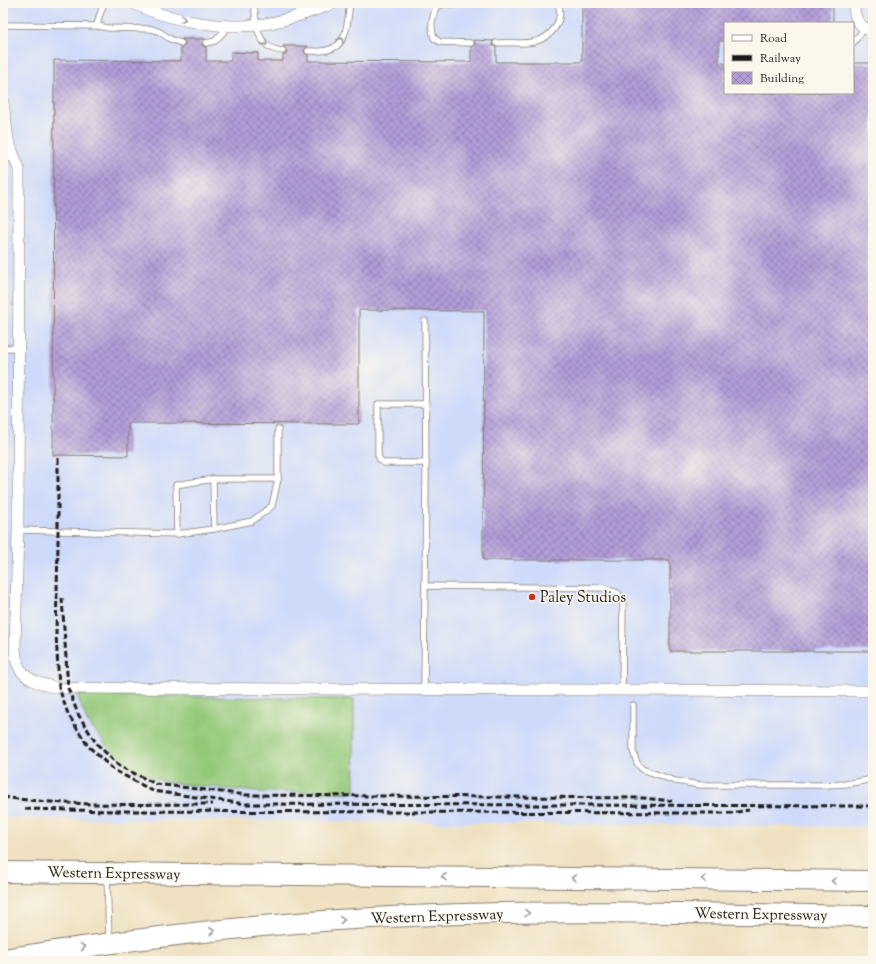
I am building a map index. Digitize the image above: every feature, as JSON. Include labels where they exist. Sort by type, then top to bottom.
[{"type":"highway","name":"Western Expressway","points":[[3,872],[873,881]]},
{"type":"highway","name":"Western Expressway","points":[[3,959],[109,943],[258,926],[436,915],[569,912],[873,916]]},
{"type":"street","points":[[133,3],[175,18],[193,22],[230,25],[256,25],[287,19],[334,3]]},
{"type":"street","points":[[854,3],[854,16],[868,30]]},
{"type":"street","points":[[3,102],[8,140],[19,169],[18,530],[15,649],[18,666],[28,678],[44,685],[59,688],[873,691]]},
{"type":"lane","points":[[97,26],[98,17],[104,3]]},
{"type":"lane","points":[[254,3],[256,25],[259,34],[268,47],[283,51]]},
{"type":"lane","points":[[308,51],[326,51],[335,48],[341,42],[345,35],[350,3]]},
{"type":"lane","points":[[472,43],[440,42],[434,38],[431,28],[436,7],[444,4],[542,3]]},
{"type":"lane","points":[[496,43],[534,42],[545,37],[554,31],[558,25],[560,17],[558,3]]},
{"type":"lane","points":[[3,25],[97,26],[109,28],[152,29],[181,43]]},
{"type":"lane","points":[[206,43],[215,41],[230,25]]},
{"type":"lane","points":[[854,41],[868,30]]},
{"type":"lane","points":[[3,158],[15,158]]},
{"type":"lane","points":[[424,689],[426,586],[425,321]]},
{"type":"lane","points":[[3,348],[19,348]]},
{"type":"lane","points":[[426,404],[378,404],[378,455],[380,460],[384,463],[426,463]]},
{"type":"lane","points":[[18,530],[177,534],[214,529],[252,521],[272,506],[278,479],[278,429]]},
{"type":"lane","points":[[177,534],[176,485],[213,479],[278,479]]},
{"type":"lane","points":[[213,479],[214,529]]},
{"type":"lane","points":[[426,586],[604,588],[618,594],[623,603],[622,690]]},
{"type":"lane","points":[[633,705],[633,751],[637,763],[642,769],[669,779],[700,785],[846,784],[873,779]]},
{"type":"lane","points":[[107,873],[109,943]]},
{"type":"shaded area","points":[[3,3],[873,3],[873,827],[3,818]]},
{"type":"green space","points":[[77,695],[354,699],[355,792],[255,792],[165,782],[135,771],[109,749],[87,721]]},
{"type":"building","points":[[582,3],[833,3],[833,22],[724,22],[724,41],[719,41],[719,63],[724,63],[724,94],[854,94],[854,63],[873,63],[873,651],[670,651],[670,560],[483,560],[484,311],[359,310],[359,424],[128,423],[128,456],[53,455],[54,60],[181,61],[181,47],[185,44],[182,39],[205,39],[202,44],[206,47],[206,61],[231,61],[231,52],[258,53],[258,61],[283,61],[283,55],[286,54],[287,51],[283,46],[308,46],[304,51],[308,55],[308,61],[471,62],[471,47],[475,45],[474,40],[493,41],[492,45],[496,47],[496,62],[582,62]]},
{"type":"railway","points":[[58,458],[56,634],[59,688],[68,714],[88,746],[114,770],[153,791],[246,804],[873,806]]},
{"type":"railway","points":[[62,598],[68,688],[78,714],[96,743],[119,766],[156,784],[247,795],[643,798],[672,801]]},
{"type":"railway","points":[[3,797],[81,804],[212,804]]},
{"type":"railway","points":[[25,809],[113,811],[692,813],[731,813],[749,810]]},
{"type":"place","name":"Paley Studios","points":[[532,597]]}]
